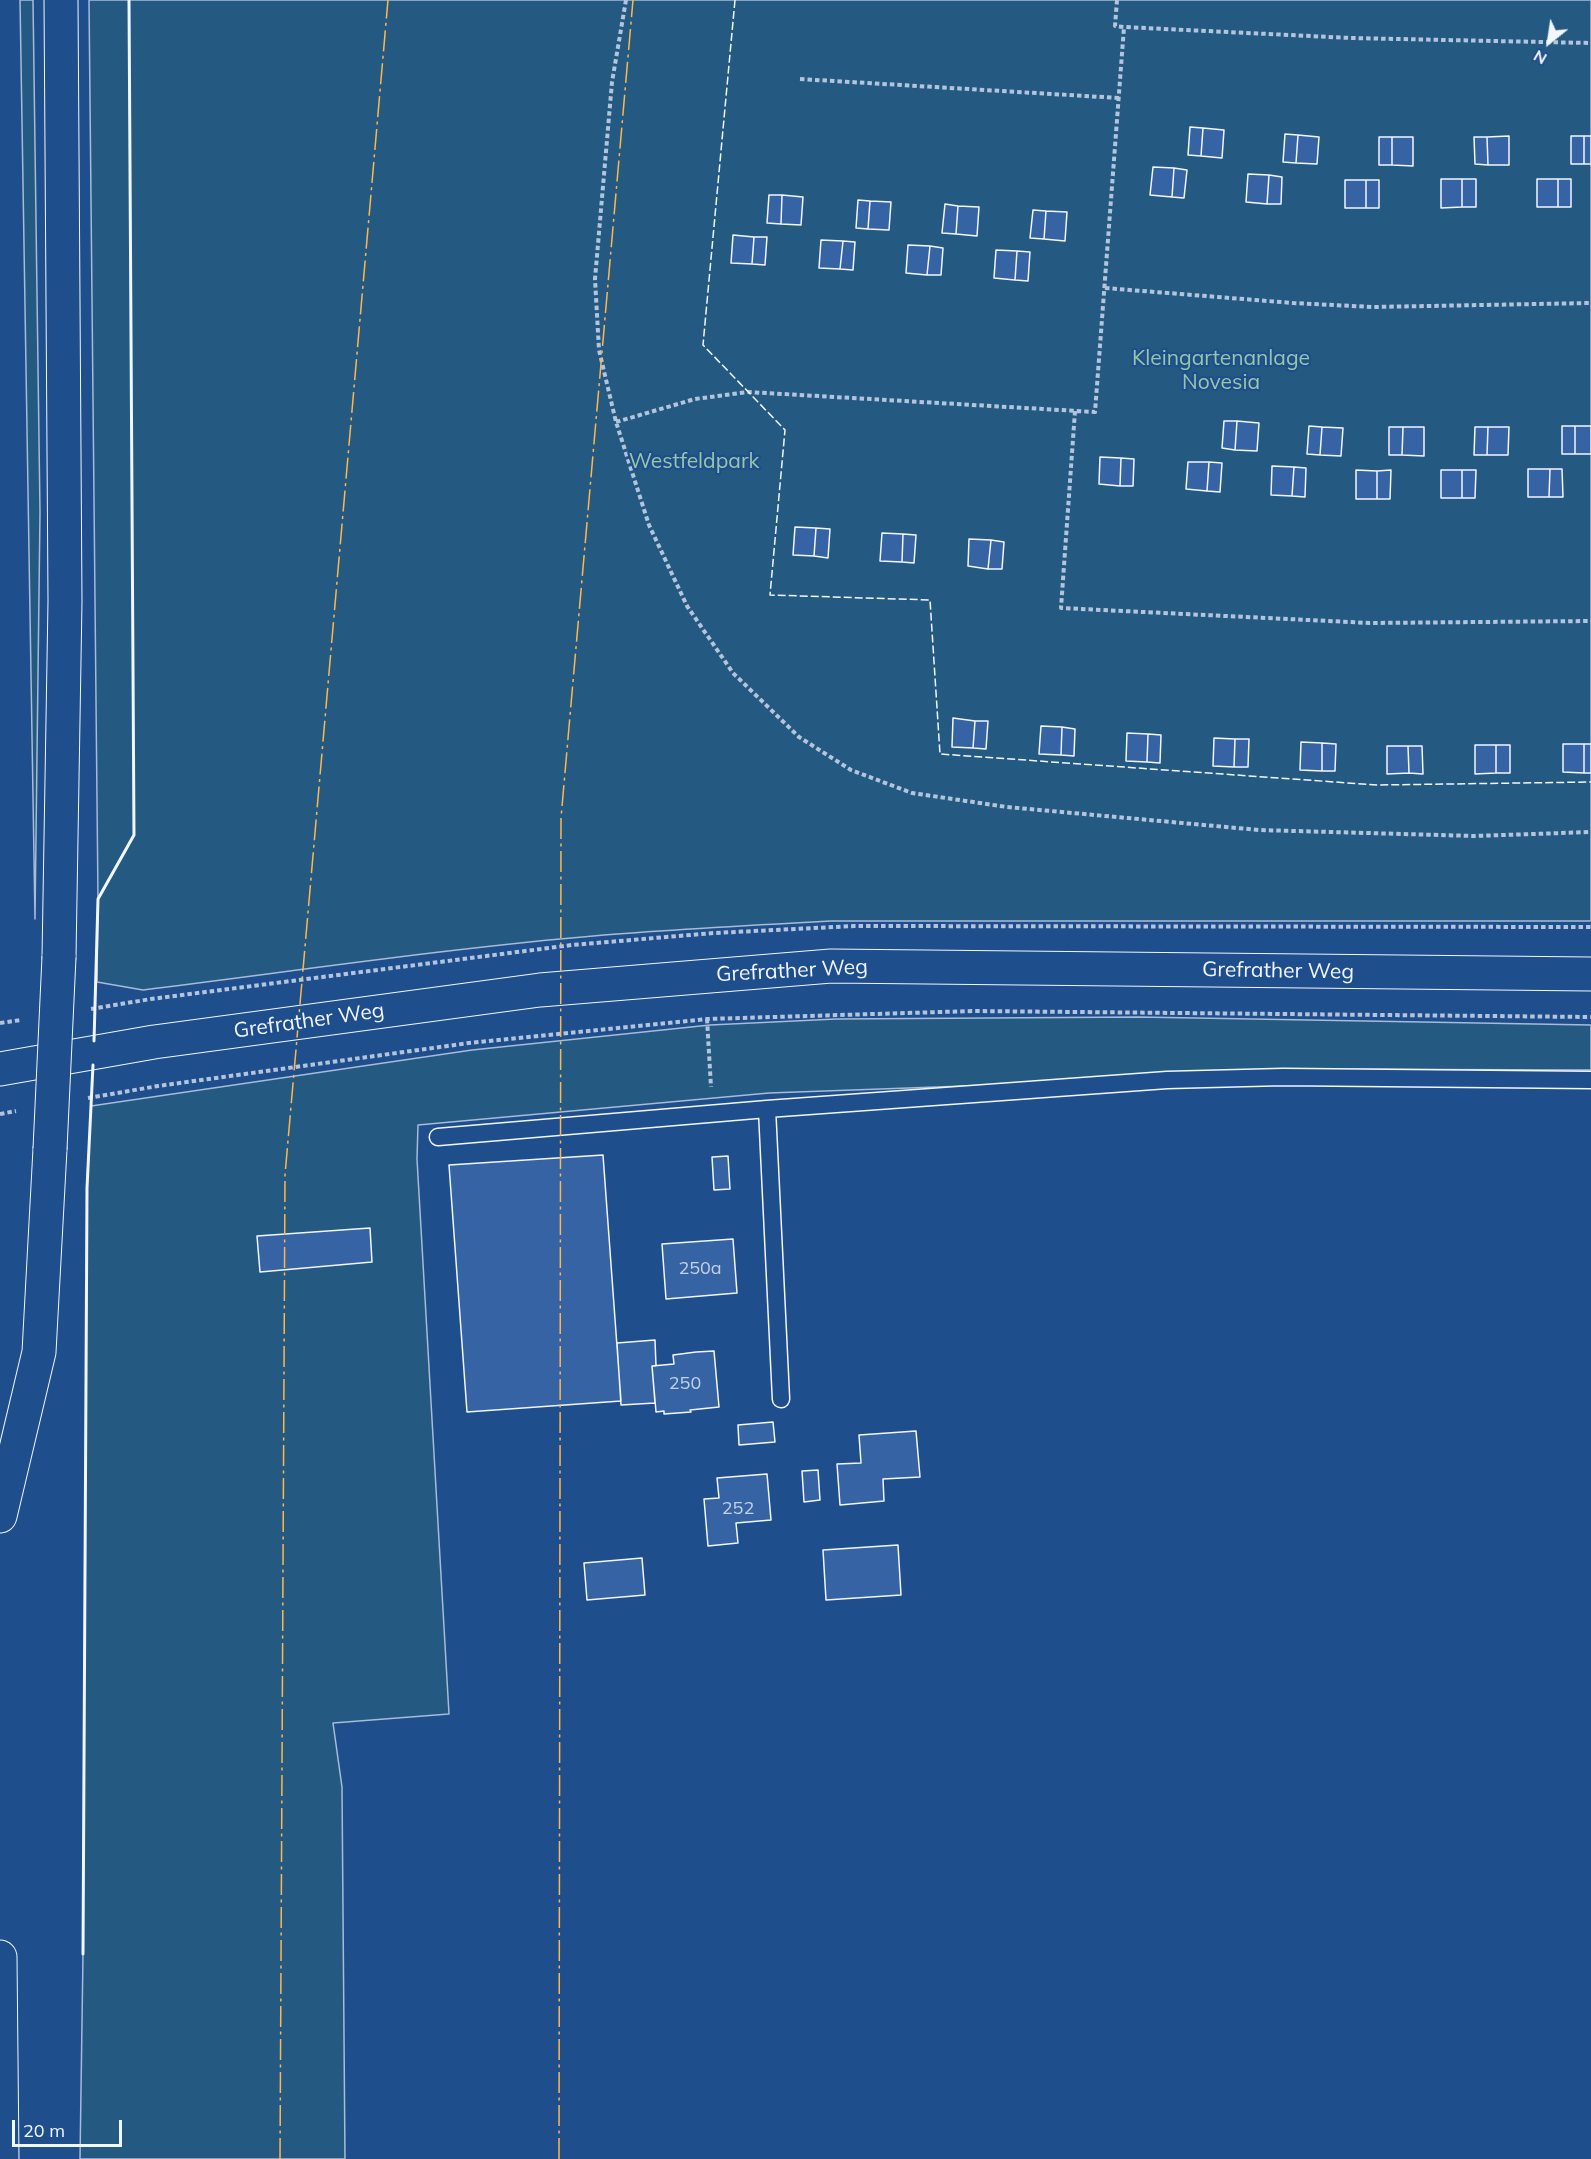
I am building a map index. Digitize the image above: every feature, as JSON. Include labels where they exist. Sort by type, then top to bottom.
[{"type":"main road","points":[[0,1516],[39,1352],[59,957],[64,601],[61,0]]},
{"type":"main road","name":"Grefrather Weg","points":[[0,1069],[154,1042],[540,990],[831,966],[1591,974]]},
{"type":"main road","points":[[0,1957],[2,2159]]},
{"type":"lane","points":[[438,1137],[713,1113],[1167,1080],[1283,1077],[1591,1080]]},
{"type":"lane","points":[[768,1109],[781,1399]]},
{"type":"path","points":[[626,0],[612,82],[595,279],[599,350],[616,422],[649,525],[687,606],[733,673],[799,737],[851,770],[912,793],[1007,807],[1259,830],[1475,836],[1591,832]]},
{"type":"path","points":[[1117,0],[1115,26],[1124,27],[1351,38],[1591,43]]},
{"type":"path","points":[[616,422],[695,399],[748,392],[1095,412],[1124,27]]},
{"type":"path","points":[[801,79],[1119,98]]},
{"type":"path","points":[[1105,288],[1373,307],[1591,303]]},
{"type":"path","points":[[1075,411],[1061,608],[1370,623],[1591,621]]},
{"type":"path","points":[[158,1086],[469,1043],[707,1019],[974,1011],[1591,1017]]},
{"type":"path","points":[[707,1019],[713,1113]]},
{"type":"green space","points":[[20,0],[33,0],[40,512],[35,919]]},
{"type":"green space","points":[[89,0],[1591,0],[1591,921],[831,921],[546,940],[143,990],[97,982]]},
{"type":"green space","points":[[1139,1017],[1591,1025],[1591,1070],[1281,1069],[1020,1084],[769,1093],[418,1125],[417,1159],[449,1714],[333,1723],[342,1787],[345,2159],[80,2159],[87,1188],[91,1106],[472,1050],[710,1025],[836,1019]]},
{"type":"building","points":[[1190,127],[1203,128],[1201,156],[1188,155]]},
{"type":"building","points":[[1203,128],[1224,130],[1222,158],[1201,156]]},
{"type":"building","points":[[1285,134],[1298,135],[1296,163],[1283,162]]},
{"type":"building","points":[[1298,135],[1319,137],[1317,164],[1296,163]]},
{"type":"building","points":[[1509,136],[1509,165],[1488,165],[1487,137]]},
{"type":"building","points":[[1571,136],[1584,136],[1584,164],[1571,164]]},
{"type":"building","points":[[1584,136],[1591,136],[1591,164],[1584,164]]},
{"type":"building","points":[[1379,137],[1392,137],[1392,165],[1379,165]]},
{"type":"building","points":[[1392,137],[1413,137],[1413,166],[1392,165]]},
{"type":"building","points":[[1474,137],[1487,137],[1488,165],[1475,164]]},
{"type":"building","points":[[1153,167],[1174,168],[1172,197],[1150,195]]},
{"type":"building","points":[[1174,168],[1187,170],[1184,198],[1172,197]]},
{"type":"building","points":[[1248,174],[1269,175],[1267,204],[1246,202]]},
{"type":"building","points":[[1269,175],[1282,177],[1281,204],[1267,204]]},
{"type":"building","points":[[1441,179],[1462,179],[1462,207],[1441,208]]},
{"type":"building","points":[[1462,179],[1476,179],[1476,207],[1462,207]]},
{"type":"building","points":[[1537,179],[1558,179],[1558,207],[1537,207]]},
{"type":"building","points":[[1558,179],[1571,179],[1571,207],[1558,207]]},
{"type":"building","points":[[1345,180],[1366,180],[1366,208],[1345,208]]},
{"type":"building","points":[[1366,180],[1379,180],[1379,208],[1366,208]]},
{"type":"building","points":[[769,195],[782,195],[781,224],[767,223]]},
{"type":"building","points":[[782,195],[803,197],[801,225],[781,224]]},
{"type":"building","points":[[858,200],[870,201],[868,229],[856,228]]},
{"type":"building","points":[[870,201],[891,202],[889,230],[868,229]]},
{"type":"building","points":[[945,204],[958,206],[956,234],[942,233]]},
{"type":"building","points":[[958,206],[979,207],[977,236],[956,234]]},
{"type":"building","points":[[1033,210],[1046,211],[1044,239],[1030,238]]},
{"type":"building","points":[[1046,211],[1067,212],[1065,241],[1044,239]]},
{"type":"building","points":[[733,235],[754,237],[752,264],[731,263]]},
{"type":"building","points":[[754,237],[767,237],[765,265],[752,264]]},
{"type":"building","points":[[821,240],[843,241],[840,269],[819,268]]},
{"type":"building","points":[[843,241],[855,242],[853,270],[840,269]]},
{"type":"building","points":[[908,245],[930,246],[927,275],[906,273]]},
{"type":"building","points":[[930,246],[943,248],[941,275],[927,275]]},
{"type":"building","points":[[996,250],[1017,251],[1015,280],[994,278]]},
{"type":"building","points":[[1017,251],[1030,252],[1028,281],[1015,280]]},
{"type":"building","points":[[1224,421],[1237,421],[1235,450],[1222,448]]},
{"type":"building","points":[[1237,421],[1259,423],[1257,451],[1235,450]]},
{"type":"building","points":[[1309,426],[1322,427],[1320,455],[1307,454]]},
{"type":"building","points":[[1562,426],[1575,426],[1575,454],[1562,454]]},
{"type":"building","points":[[1575,426],[1591,426],[1591,454],[1575,454]]},
{"type":"building","points":[[1322,427],[1343,428],[1341,456],[1320,455]]},
{"type":"building","points":[[1389,427],[1403,427],[1402,455],[1389,455]]},
{"type":"building","points":[[1403,427],[1424,427],[1424,456],[1402,455]]},
{"type":"building","points":[[1475,427],[1488,427],[1487,455],[1474,455]]},
{"type":"building","points":[[1488,427],[1509,427],[1508,455],[1487,455]]},
{"type":"building","points":[[1100,457],[1121,458],[1120,486],[1099,484]]},
{"type":"building","points":[[1121,458],[1134,459],[1133,486],[1120,486]]},
{"type":"building","points":[[1188,462],[1209,462],[1207,491],[1186,489]]},
{"type":"building","points":[[1209,462],[1222,463],[1220,492],[1207,491]]},
{"type":"building","points":[[1272,466],[1294,467],[1292,496],[1271,495]]},
{"type":"building","points":[[1294,467],[1306,468],[1305,497],[1292,496]]},
{"type":"building","points":[[1528,469],[1550,469],[1549,497],[1528,497]]},
{"type":"building","points":[[1550,469],[1562,469],[1563,497],[1549,497]]},
{"type":"building","points":[[1356,470],[1377,471],[1377,499],[1356,499]]},
{"type":"building","points":[[1391,470],[1390,499],[1377,499],[1377,471]]},
{"type":"building","points":[[1441,470],[1462,470],[1462,498],[1441,498]]},
{"type":"building","points":[[1462,470],[1476,470],[1475,498],[1462,498]]},
{"type":"building","points":[[795,527],[816,528],[814,556],[793,555]]},
{"type":"building","points":[[816,528],[830,529],[828,558],[814,556]]},
{"type":"building","points":[[882,533],[903,534],[902,562],[880,561]]},
{"type":"building","points":[[903,534],[916,535],[914,563],[902,562]]},
{"type":"building","points":[[969,539],[991,540],[988,569],[968,566]]},
{"type":"building","points":[[991,540],[1004,542],[1002,569],[988,569]]},
{"type":"building","points":[[953,718],[975,721],[973,748],[952,747]]},
{"type":"building","points":[[975,721],[988,721],[986,749],[973,748]]},
{"type":"building","points":[[1041,726],[1062,727],[1061,755],[1039,754]]},
{"type":"building","points":[[1062,727],[1075,729],[1074,756],[1061,755]]},
{"type":"building","points":[[1127,733],[1148,734],[1147,762],[1126,761]]},
{"type":"building","points":[[1148,734],[1161,735],[1160,763],[1147,762]]},
{"type":"building","points":[[1214,738],[1235,739],[1234,767],[1213,766]]},
{"type":"building","points":[[1235,739],[1249,739],[1248,767],[1234,767]]},
{"type":"building","points":[[1301,742],[1322,743],[1322,771],[1300,770]]},
{"type":"building","points":[[1322,743],[1336,744],[1335,771],[1322,771]]},
{"type":"building","points":[[1563,744],[1584,744],[1584,773],[1563,772]]},
{"type":"building","points":[[1584,744],[1591,744],[1591,773],[1584,773]]},
{"type":"building","points":[[1475,745],[1496,745],[1496,773],[1475,774]]},
{"type":"building","points":[[1496,745],[1510,745],[1510,773],[1496,773]]},
{"type":"building","points":[[1387,746],[1408,746],[1409,773],[1387,774]]},
{"type":"building","points":[[1408,746],[1422,746],[1423,774],[1409,773]]},
{"type":"building","points":[[603,1155],[621,1401],[467,1412],[449,1165]]},
{"type":"building","points":[[728,1156],[730,1189],[714,1190],[712,1157]]},
{"type":"building","points":[[370,1228],[372,1262],[260,1272],[257,1236]]},
{"type":"building","points":[[733,1239],[737,1293],[666,1299],[662,1244]]},
{"type":"building","points":[[655,1340],[656,1366],[652,1366],[655,1403],[621,1405],[617,1343]]},
{"type":"building","points":[[714,1351],[719,1407],[690,1410],[691,1412],[664,1414],[664,1411],[656,1412],[652,1366],[674,1364],[673,1355]]},
{"type":"building","points":[[773,1422],[775,1442],[739,1445],[738,1425]]},
{"type":"building","points":[[916,1431],[920,1477],[883,1479],[884,1501],[840,1505],[837,1464],[861,1463],[859,1435]]},
{"type":"building","points":[[818,1470],[820,1500],[804,1502],[802,1471]]},
{"type":"building","points":[[767,1474],[771,1520],[736,1523],[738,1543],[708,1546],[704,1499],[719,1498],[717,1478]]},
{"type":"building","points":[[898,1545],[901,1595],[826,1600],[823,1550]]},
{"type":"building","points":[[642,1558],[645,1595],[587,1600],[584,1563]]},
{"type":"fence","points":[[735,0],[703,345],[785,430],[770,595],[930,600],[940,754],[1377,785],[1591,782]]},
{"type":"wall","points":[[94,1041],[98,899],[134,835],[129,0]]},
{"type":"wall","points":[[83,1954],[87,1188],[93,1065]]},
{"type":"power","points":[[280,2159],[285,1175],[388,0]]},
{"type":"power","points":[[559,2159],[561,818],[633,0]]},
{"type":"park label","name":"Kleingartenanlage Novesia","points":[[1221,371]]},
{"type":"park label","name":"Westfeldpark","points":[[694,462]]}]
